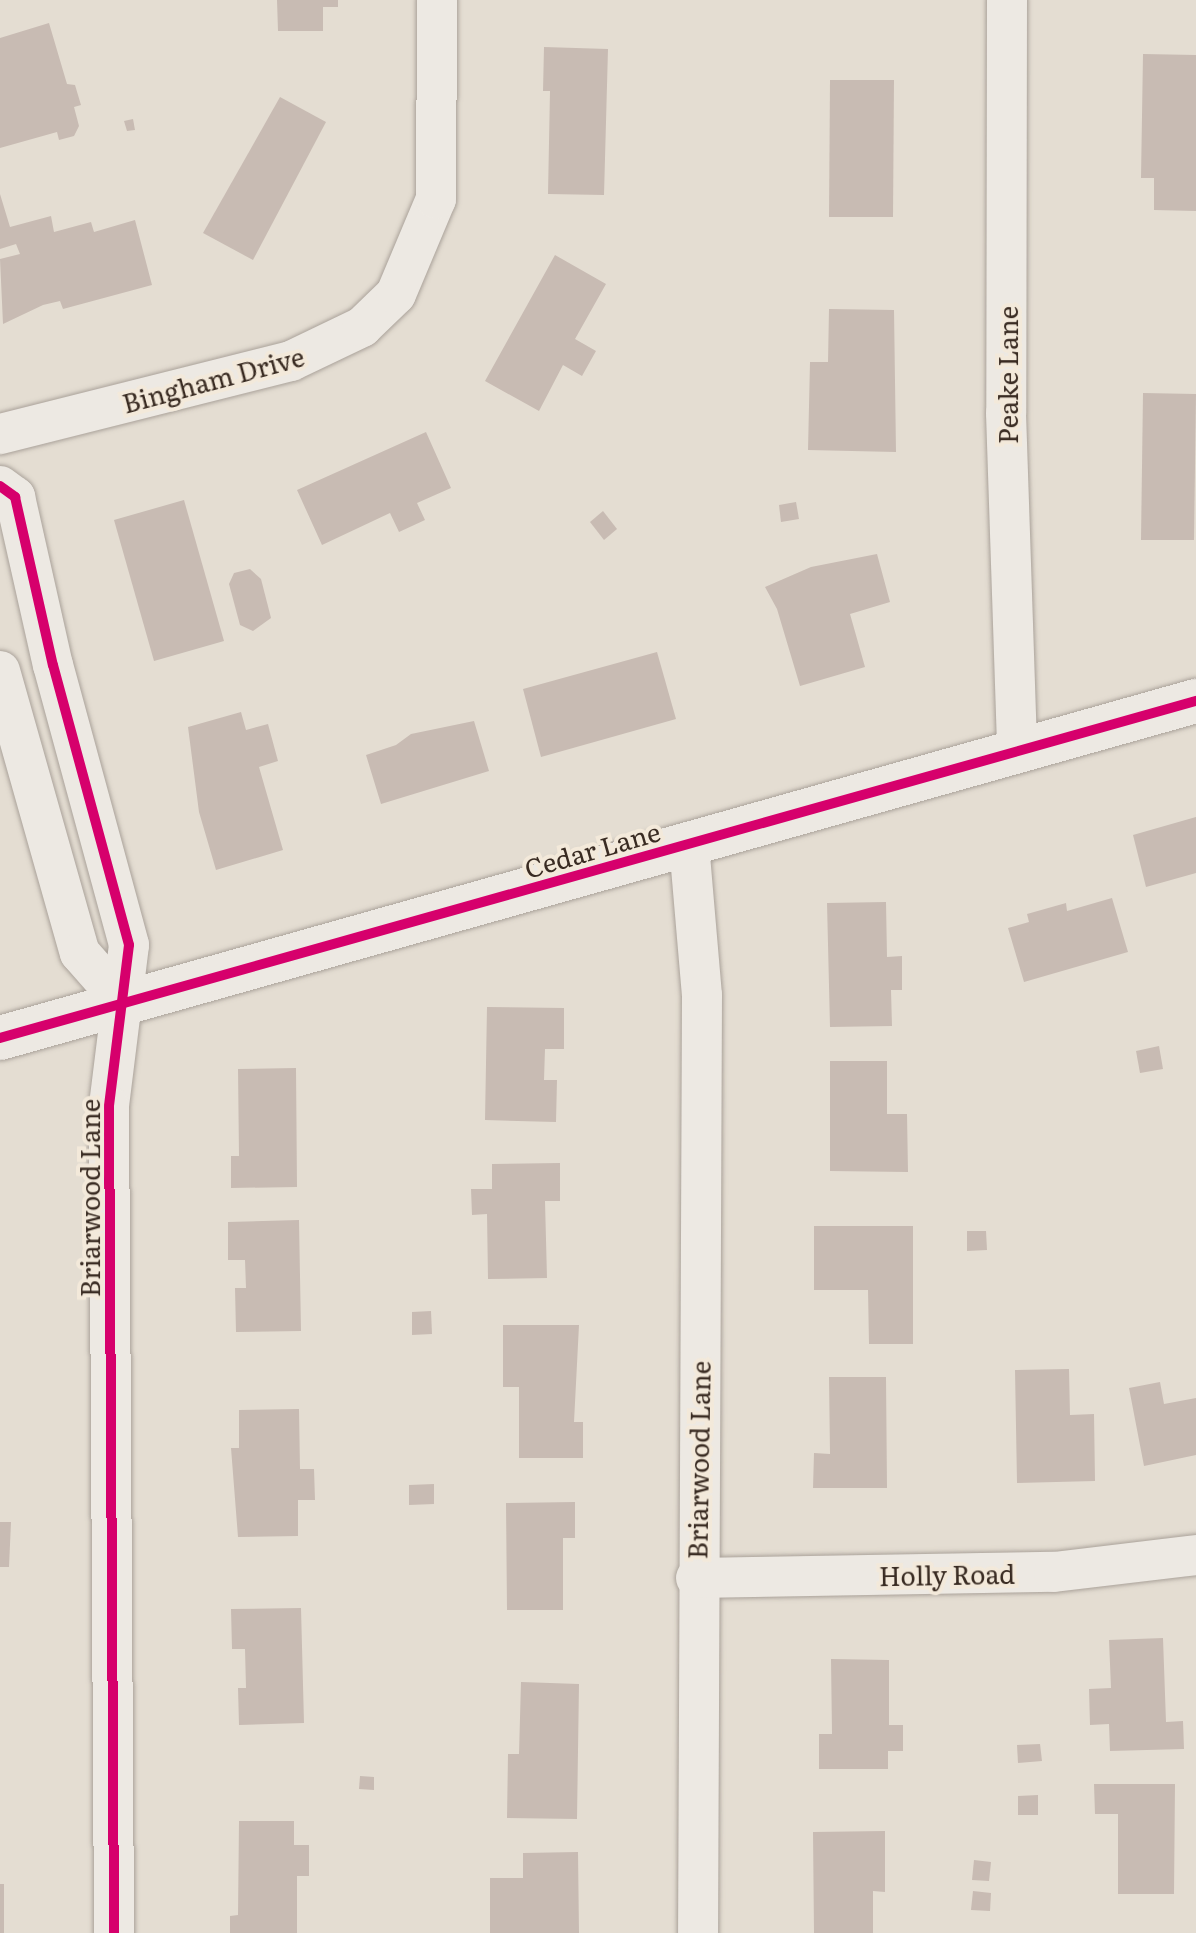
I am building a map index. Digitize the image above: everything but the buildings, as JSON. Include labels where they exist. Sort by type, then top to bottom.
[{"type":"main road","name":"Cedar Lane","points":[[0,1038],[1196,701]]},
{"type":"street","name":"Bingham Drive","points":[[0,434],[291,361],[362,327],[396,294],[436,199],[437,0]]},
{"type":"street","name":"Peake Lane","points":[[1007,0],[1006,413],[1017,751]]},
{"type":"street","name":"Briarwood Lane","points":[[0,486],[15,497],[53,665],[129,945],[109,1106],[114,1933]]},
{"type":"street","points":[[0,671],[80,953],[124,1003]]},
{"type":"street","name":"Briarwood Lane","points":[[689,844],[702,995],[696,1578],[698,1933]]},
{"type":"street","name":"Holly Road","points":[[696,1578],[1054,1572],[1196,1555]]},
{"type":"cycle path","points":[[0,486],[15,497],[53,665],[129,945],[109,1106],[114,1933]]},
{"type":"cycle path","points":[[0,1038],[1196,701]]}]
